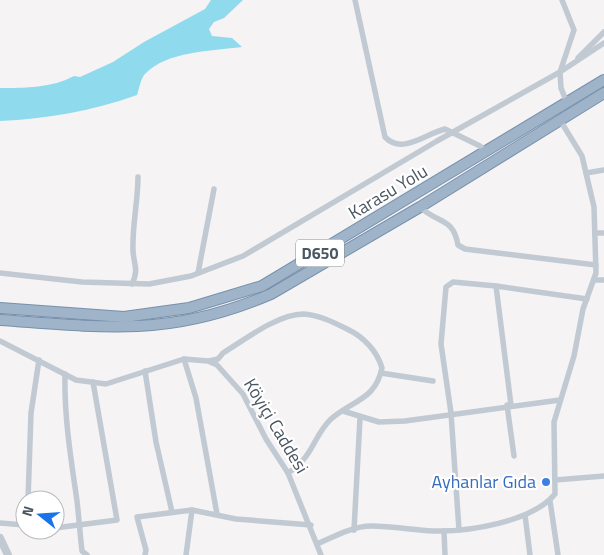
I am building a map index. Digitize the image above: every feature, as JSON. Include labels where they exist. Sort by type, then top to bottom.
[{"type":"highway","name":"Karasu Yolu","points":[[0,308],[124,317],[159,314],[223,300],[262,286],[285,274],[604,80]]},
{"type":"highway","name":"Karasu Yolu","points":[[0,320],[137,326],[206,316],[271,294],[420,207],[604,93]]},
{"type":"street","points":[[355,0],[385,137],[391,143],[399,146],[445,129],[486,152]]},
{"type":"street","points":[[562,0],[572,21],[574,34],[560,72],[562,88],[567,103]]},
{"type":"street","points":[[571,65],[604,32]]},
{"type":"street","points":[[0,273],[46,280],[132,284],[166,282],[198,273],[259,248],[452,132],[560,72],[604,43]]},
{"type":"street","points":[[317,544],[370,526],[444,530],[470,529],[524,515],[550,501],[555,494],[554,422],[574,356],[587,299],[594,280],[596,265],[594,207],[582,156],[560,120]]},
{"type":"street","points":[[586,173],[604,170]]},
{"type":"street","points":[[132,284],[137,273],[133,250],[138,202],[138,177]]},
{"type":"street","points":[[198,273],[214,189]]},
{"type":"street","points":[[420,207],[429,215],[448,224],[454,230],[458,245],[465,249],[596,265]]},
{"type":"street","points":[[595,233],[604,233]]},
{"type":"street","points":[[594,280],[604,280]]},
{"type":"street","points":[[459,530],[451,413],[441,344],[446,287],[453,282],[587,299]]},
{"type":"street","points":[[496,286],[514,456]]},
{"type":"street","points":[[0,341],[76,380],[106,384],[184,360],[208,361],[218,359],[223,353],[276,322],[302,314],[324,318],[352,332],[371,346],[380,361],[381,373],[378,382],[365,398],[327,423],[302,463],[288,472]]},
{"type":"street","points":[[28,490],[31,413],[39,360]]},
{"type":"street","points":[[184,360],[196,398],[217,514]]},
{"type":"street","name":"Köyiçi Caddesi","points":[[208,361],[217,365],[243,394],[266,439],[288,472],[320,555]]},
{"type":"street","points":[[145,371],[156,442],[172,512]]},
{"type":"street","points":[[381,373],[433,381]]},
{"type":"street","points":[[66,374],[66,421],[78,510],[78,526],[82,551],[88,555]]},
{"type":"street","points":[[65,527],[117,520],[93,382]]},
{"type":"street","points":[[343,411],[360,418],[379,422],[405,421],[509,405],[560,400]]},
{"type":"street","points":[[354,530],[360,418]]},
{"type":"street","points":[[555,480],[604,476]]},
{"type":"street","points":[[550,501],[558,555]]},
{"type":"street","points":[[186,555],[192,510]]},
{"type":"street","points":[[145,555],[146,550],[137,517],[192,510],[236,519],[310,525]]},
{"type":"street","points":[[524,515],[530,555]]},
{"type":"street","points":[[0,523],[15,524]]},
{"type":"street","points":[[444,530],[445,555]]},
{"type":"street","points":[[0,538],[8,555]]},
{"type":"water","points":[[211,0],[243,0],[224,18],[214,22],[209,29],[212,36],[232,38],[242,47],[190,53],[165,61],[154,66],[145,74],[137,95],[120,101],[69,113],[0,121],[0,88],[38,86],[57,83],[74,76],[80,77],[113,62],[144,42],[205,9]]},
{"type":"place","name":"Ayhanlar Gıda","points":[[546,482]]}]
